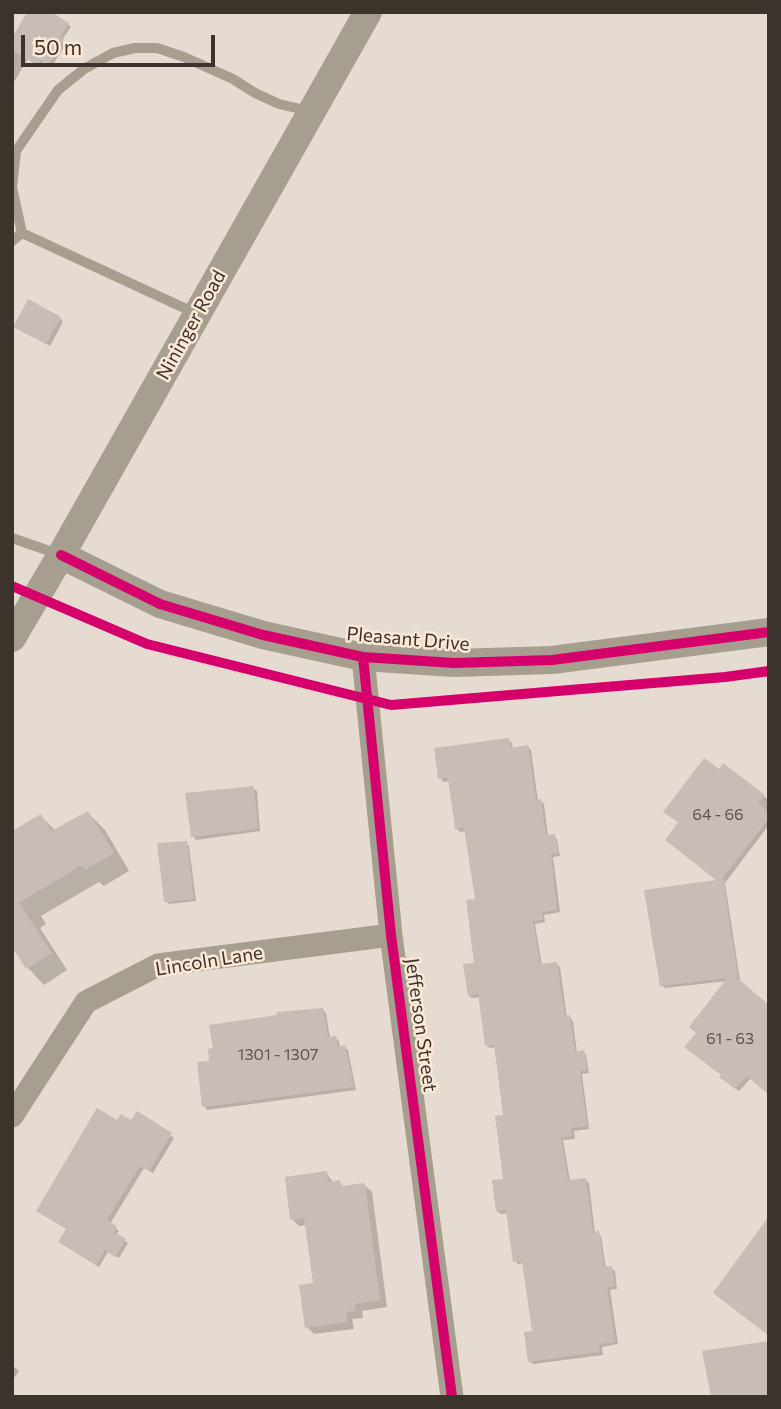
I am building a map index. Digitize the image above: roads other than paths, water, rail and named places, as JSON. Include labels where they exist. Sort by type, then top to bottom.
[{"type":"street","name":"Nininger Road","points":[[12,638],[368,12]]},
{"type":"street","name":"Pleasant Drive","points":[[61,555],[160,604],[263,635],[363,657],[454,663],[552,660],[769,632]]},
{"type":"street","name":"Jefferson Street","points":[[363,657],[391,935],[452,1397]]},
{"type":"street","name":"Lincoln Lane","points":[[12,1116],[86,1002],[158,965],[391,935]]},
{"type":"lane","points":[[12,241],[17,231],[12,187],[16,151],[58,90],[84,69],[113,53],[135,48],[156,48],[184,57],[233,79],[279,104],[312,111]]},
{"type":"lane","points":[[17,231],[197,314]]},
{"type":"lane","points":[[12,538],[61,555]]}]
